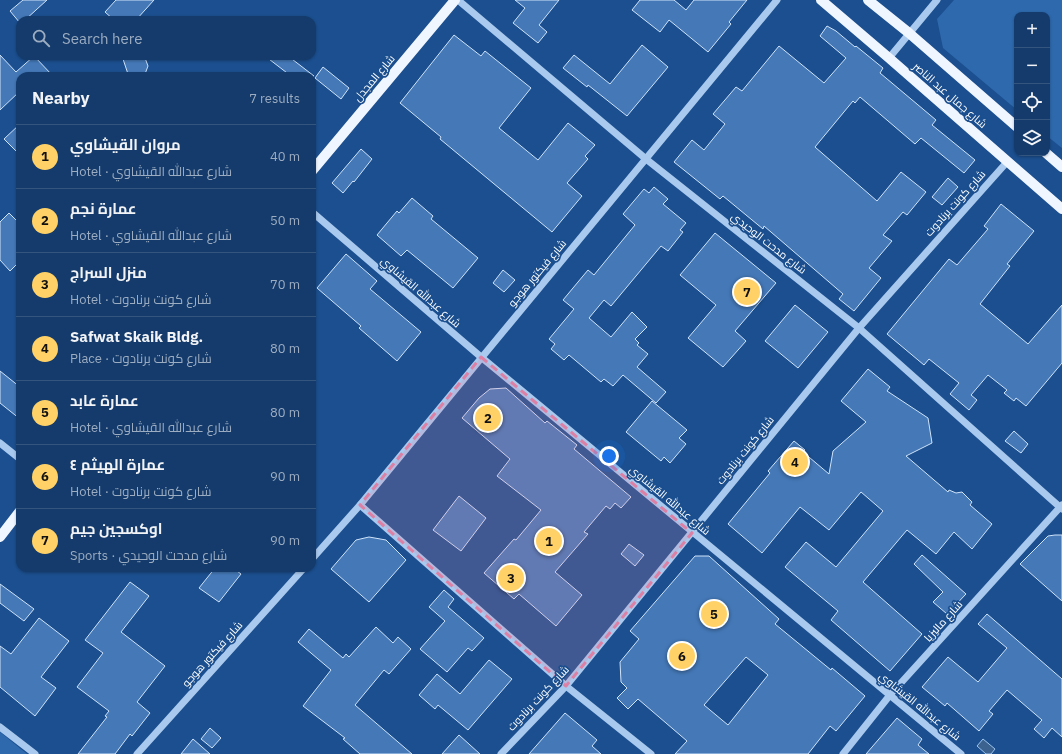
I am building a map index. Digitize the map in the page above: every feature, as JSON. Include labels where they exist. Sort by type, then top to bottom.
[{"type":"main road","name":"شارع المجدل","points":[[316,166],[456,0]]},
{"type":"main road","name":"شارع جمال عبد الناصر","points":[[821,0],[1062,209]]},
{"type":"main road","name":"شارع جمال عبد الناصر","points":[[868,0],[909,33],[1014,125]]},
{"type":"main road","points":[[1049,156],[1062,167]]},
{"type":"main road","points":[[0,537],[16,516]]},
{"type":"street","name":"شارع مدحت الوحيدي","points":[[456,0],[646,159],[859,328],[1061,507]]},
{"type":"street","name":"شارع فيكتور هوجو","points":[[316,554],[360,505],[777,0]]},
{"type":"street","points":[[889,58],[937,0]]},
{"type":"street","name":"شارع كونت برنادوت","points":[[501,754],[566,686],[859,328],[1008,162]]},
{"type":"street","name":"شارع عبدالله القيشاوي","points":[[316,215],[481,358],[962,754]]},
{"type":"street","points":[[0,442],[16,456]]},
{"type":"street","points":[[360,505],[566,686],[651,754]]},
{"type":"street","name":"شارع ماليزيا","points":[[844,754],[890,695],[1061,507]]},
{"type":"street","name":"شارع فيكتور هوجو","points":[[137,754],[300,572]]},
{"type":"street","points":[[0,727],[35,754]]},
{"type":"highlighted area","points":[[481,357],[692,533],[566,686],[360,505]]},
{"type":"shaded area","points":[[954,0],[1062,0],[1062,148],[1050,138],[1050,12],[1014,12],[1014,107],[943,48],[937,19]]},
{"type":"shaded area","points":[[0,732],[27,754],[0,754]]},
{"type":"shaded area","points":[[983,739],[995,749],[991,754],[986,754],[977,746]]},
{"type":"building","points":[[23,0],[47,0],[29,16],[16,16],[16,18],[10,11]]},
{"type":"building","points":[[116,0],[154,0],[140,16],[110,16],[105,12]]},
{"type":"building","points":[[515,0],[559,0],[539,25],[547,32],[538,43],[513,23],[525,8]]},
{"type":"building","points":[[640,0],[674,0],[686,10],[694,0],[747,0],[729,22],[731,24],[708,52],[669,20],[660,32],[632,10]]},
{"type":"building","points":[[827,26],[836,31],[855,47],[856,46],[883,68],[880,73],[936,120],[932,125],[975,160],[964,173],[921,138],[915,144],[860,97],[855,103],[853,101],[815,147],[877,201],[901,172],[926,192],[907,215],[903,212],[883,235],[892,241],[869,268],[881,278],[854,311],[839,299],[843,294],[764,226],[763,229],[723,196],[720,199],[674,162],[692,140],[704,150],[725,124],[713,114],[736,87],[742,91],[779,46],[824,83],[846,58],[820,36]]},
{"type":"building","points":[[454,35],[481,56],[485,51],[531,88],[499,128],[538,160],[568,123],[595,145],[585,156],[588,159],[567,183],[582,196],[552,232],[440,139],[441,137],[400,103]]},
{"type":"building","points":[[642,45],[668,67],[627,116],[588,85],[587,87],[563,68],[574,55],[610,84]]},
{"type":"building","points":[[0,55],[16,72],[16,95],[0,110]]},
{"type":"building","points":[[30,60],[38,60],[49,72],[16,72]]},
{"type":"building","points":[[123,60],[146,60],[148,66],[146,72],[127,72]]},
{"type":"building","points":[[270,60],[293,60],[309,72],[286,72]]},
{"type":"building","points":[[323,67],[349,88],[341,99],[316,79]]},
{"type":"building","points":[[16,128],[16,151],[4,139]]},
{"type":"building","points":[[361,149],[372,159],[354,182],[353,181],[343,193],[332,183]]},
{"type":"building","points":[[948,178],[958,187],[942,205],[932,197]]},
{"type":"building","points":[[654,187],[668,199],[663,204],[686,223],[680,230],[683,232],[668,251],[661,246],[611,306],[604,300],[589,318],[611,337],[632,312],[647,327],[635,339],[639,343],[637,345],[648,354],[637,367],[666,392],[656,403],[623,375],[613,386],[604,379],[601,382],[569,355],[564,360],[551,349],[555,344],[549,339],[574,309],[563,300],[588,270],[594,275],[635,225],[623,214],[644,189],[649,193]]},
{"type":"building","points":[[412,198],[433,216],[431,219],[478,258],[453,288],[407,250],[401,256],[377,235],[397,211],[399,213]]},
{"type":"building","points":[[1001,204],[1034,231],[1007,264],[1010,266],[980,304],[1028,344],[1062,305],[1062,363],[1026,406],[1016,398],[1014,401],[1004,393],[1007,390],[988,375],[971,395],[977,400],[969,410],[950,394],[959,383],[929,359],[924,365],[887,334],[949,259],[957,265],[988,229],[984,226]]},
{"type":"building","points":[[9,213],[16,220],[16,265],[10,271],[0,260],[0,222]]},
{"type":"building","points":[[715,233],[776,283],[735,331],[746,341],[723,367],[688,338],[716,305],[680,275]]},
{"type":"building","points":[[346,254],[377,281],[370,289],[421,332],[397,361],[359,328],[361,326],[317,288]]},
{"type":"building","points":[[503,270],[515,280],[504,292],[493,283]]},
{"type":"building","points":[[795,305],[828,332],[798,368],[765,341]]},
{"type":"building","points":[[868,369],[890,387],[887,391],[928,418],[932,443],[906,456],[948,492],[949,490],[956,493],[962,492],[972,502],[970,505],[992,524],[972,549],[954,532],[936,554],[907,530],[863,582],[922,634],[890,671],[831,620],[838,611],[785,567],[806,542],[836,567],[883,511],[861,492],[829,530],[800,507],[762,553],[728,524],[770,473],[768,471],[794,441],[805,450],[803,452],[829,474],[833,451],[866,422],[841,401]]},
{"type":"building","points":[[0,371],[16,384],[16,416],[0,403]]},
{"type":"building","points":[[506,388],[545,423],[547,421],[577,445],[574,449],[631,497],[621,508],[615,503],[610,509],[606,506],[584,532],[588,534],[555,572],[582,595],[556,626],[519,594],[514,599],[484,573],[514,539],[516,540],[541,510],[497,476],[510,459],[462,418],[479,398],[490,389]]},
{"type":"building","points":[[652,401],[687,430],[679,438],[686,444],[670,463],[664,457],[661,461],[626,432]]},
{"type":"building","points":[[1014,431],[1028,444],[1021,453],[1005,441]]},
{"type":"building","points":[[459,496],[486,518],[461,551],[433,530]]},
{"type":"building","points":[[1062,535],[1062,601],[1020,564],[1048,536]]},
{"type":"building","points":[[369,537],[386,540],[406,560],[369,602],[331,569],[356,540]]},
{"type":"building","points":[[629,544],[644,555],[635,566],[621,554]]},
{"type":"building","points":[[922,555],[966,594],[947,614],[933,602],[943,592],[914,564]]},
{"type":"building","points":[[695,556],[709,556],[779,619],[775,624],[831,670],[832,668],[865,696],[836,731],[830,726],[808,754],[675,754],[687,741],[638,699],[628,709],[617,698],[627,688],[621,682],[620,662],[639,639],[630,631]],"holes":[[[746,657],[768,675],[728,725],[704,705]]]},
{"type":"building","points":[[212,572],[238,572],[241,574],[219,602],[199,588]]},
{"type":"building","points":[[130,582],[149,596],[121,632],[165,666],[137,702],[150,713],[132,736],[130,734],[115,754],[78,754],[107,717],[105,716],[109,711],[77,687],[103,653],[85,640]]},
{"type":"building","points":[[0,584],[34,609],[24,621],[0,603]]},
{"type":"building","points":[[444,590],[454,599],[448,607],[484,638],[472,651],[468,648],[447,672],[420,649],[445,621],[429,607]]},
{"type":"building","points":[[987,614],[1062,679],[1062,737],[1052,728],[1044,738],[1034,729],[1042,720],[1007,690],[989,711],[993,714],[979,731],[947,703],[945,706],[922,687],[948,657],[978,682],[1007,648],[978,624]]},
{"type":"building","points":[[39,618],[69,641],[41,677],[56,688],[35,716],[0,687],[0,646],[11,654]]},
{"type":"building","points":[[376,627],[393,643],[398,637],[411,649],[389,674],[384,670],[355,705],[412,754],[360,754],[343,739],[345,738],[303,706],[331,670],[298,642],[309,629],[343,658],[346,654],[349,657]]},
{"type":"building","points":[[489,660],[512,679],[468,730],[438,705],[435,709],[419,695],[437,674],[460,694]]},
{"type":"building","points":[[565,713],[597,740],[592,746],[601,754],[529,754]]},
{"type":"building","points":[[897,718],[922,739],[918,745],[929,754],[866,754]]},
{"type":"building","points":[[210,728],[221,738],[212,748],[201,739]]},
{"type":"building","points":[[459,735],[480,754],[442,754]]},
{"type":"building","points":[[193,739],[210,754],[181,754]]},
{"type":"place","name":"اوكسجين جيم","points":[[747,292]]},
{"type":"place","name":"عمارة نجم","points":[[488,418]]},
{"type":"place","name":"Safwat Skaik Bldg.","points":[[795,462]]},
{"type":"place","name":"مروان القيشاوي","points":[[549,541]]},
{"type":"place","name":"منزل السراج","points":[[511,578]]},
{"type":"place","name":"عمارة عابد","points":[[714,614]]},
{"type":"place","name":"عمارة الهيثم ٤","points":[[682,656]]}]
